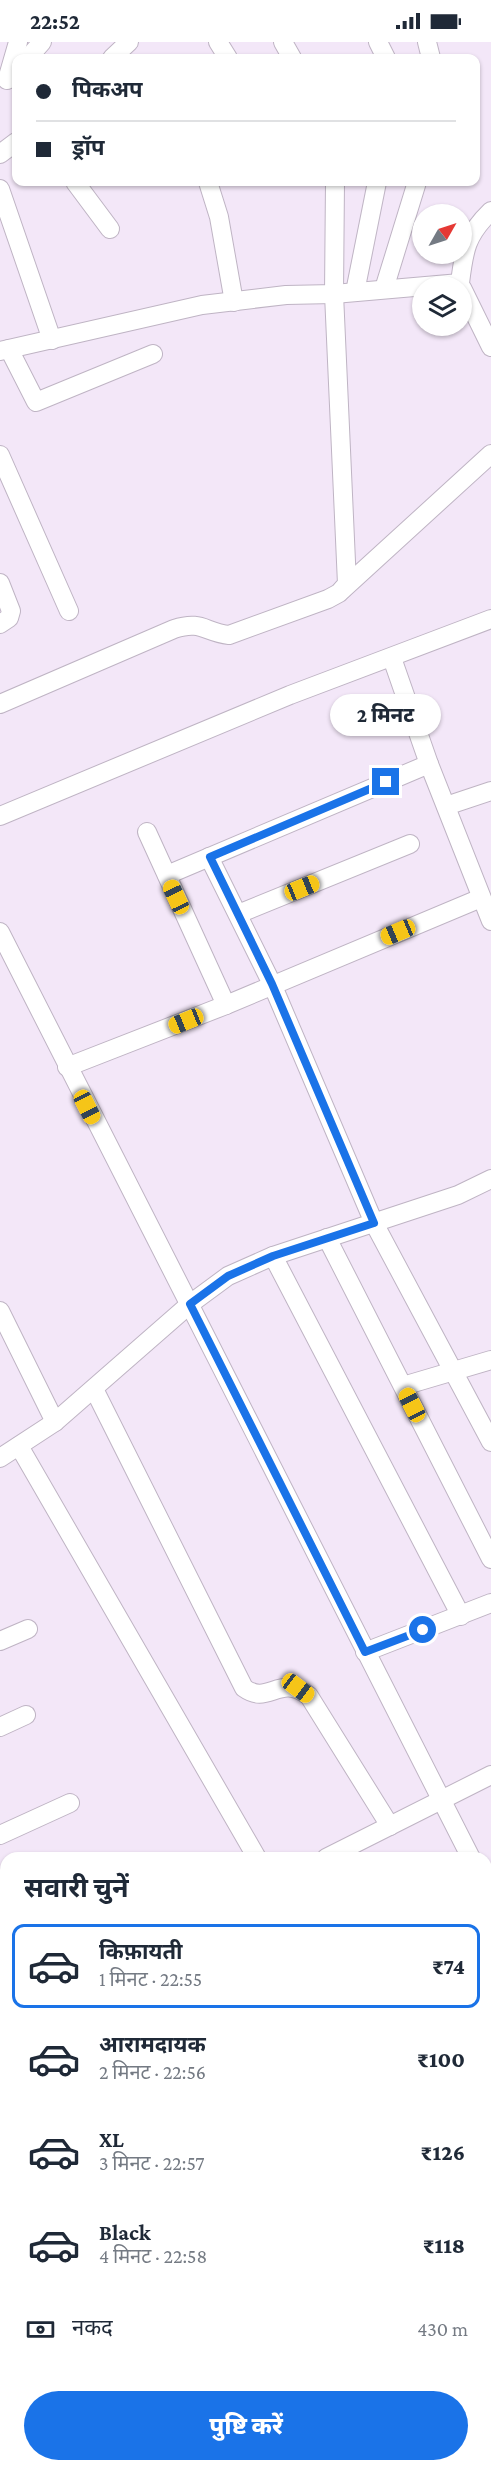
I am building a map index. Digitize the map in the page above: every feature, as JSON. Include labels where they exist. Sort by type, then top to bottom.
[{"type":"street","points":[[32,54],[42,42]]},
{"type":"street","points":[[78,186],[110,230]]},
{"type":"street","points":[[209,186],[219,217],[234,302]]},
{"type":"street","points":[[334,186],[334,294],[347,584],[339,593]]},
{"type":"street","points":[[355,292],[376,186]]},
{"type":"street","points":[[384,289],[416,186]]},
{"type":"street","points":[[0,189],[52,340]]},
{"type":"street","points":[[462,276],[464,252],[475,226],[491,211]]},
{"type":"street","points":[[153,354],[36,402],[5,350],[202,305],[286,294],[334,294],[412,288]]},
{"type":"street","points":[[472,301],[485,319],[491,347]]},
{"type":"street","points":[[0,704],[188,624],[201,626],[214,634],[229,635],[339,593],[491,454]]},
{"type":"street","points":[[0,455],[69,611]]},
{"type":"street","points":[[0,583],[11,611],[9,618],[0,624]]},
{"type":"street","points":[[0,816],[290,695],[491,619]]},
{"type":"street","points":[[392,658],[429,764],[491,921]]},
{"type":"street","points":[[166,875],[429,764]]},
{"type":"street","points":[[446,806],[491,790]]},
{"type":"street","points":[[147,832],[226,1005]]},
{"type":"street","points":[[238,914],[410,844]]},
{"type":"street","points":[[210,857],[272,984],[374,1223],[491,1442]]},
{"type":"street","points":[[67,1067],[226,1005],[481,897]]},
{"type":"street","points":[[0,932],[440,1802],[468,1852]]},
{"type":"street","points":[[0,1458],[55,1422],[190,1304],[228,1276],[273,1256],[458,1195],[491,1179]]},
{"type":"street","points":[[327,1238],[491,1559]]},
{"type":"street","points":[[273,1256],[461,1616]]},
{"type":"street","points":[[0,1311],[55,1422]]},
{"type":"street","points":[[403,1386],[491,1360]]},
{"type":"street","points":[[94,1389],[244,1688],[252,1694],[262,1694],[286,1687],[298,1688],[309,1696],[390,1826]]},
{"type":"street","points":[[19,1446],[253,1852]]},
{"type":"street","points":[[365,1652],[491,1603]]},
{"type":"street","points":[[0,1641],[28,1629]]},
{"type":"street","points":[[0,1727],[26,1715]]},
{"type":"street","points":[[338,1852],[491,1775]]},
{"type":"street","points":[[0,1835],[70,1803]]},
{"type":"route","points":[[386,782],[210,857],[272,984],[374,1223],[273,1256],[228,1276],[190,1304],[365,1652],[423,1630]]}]
